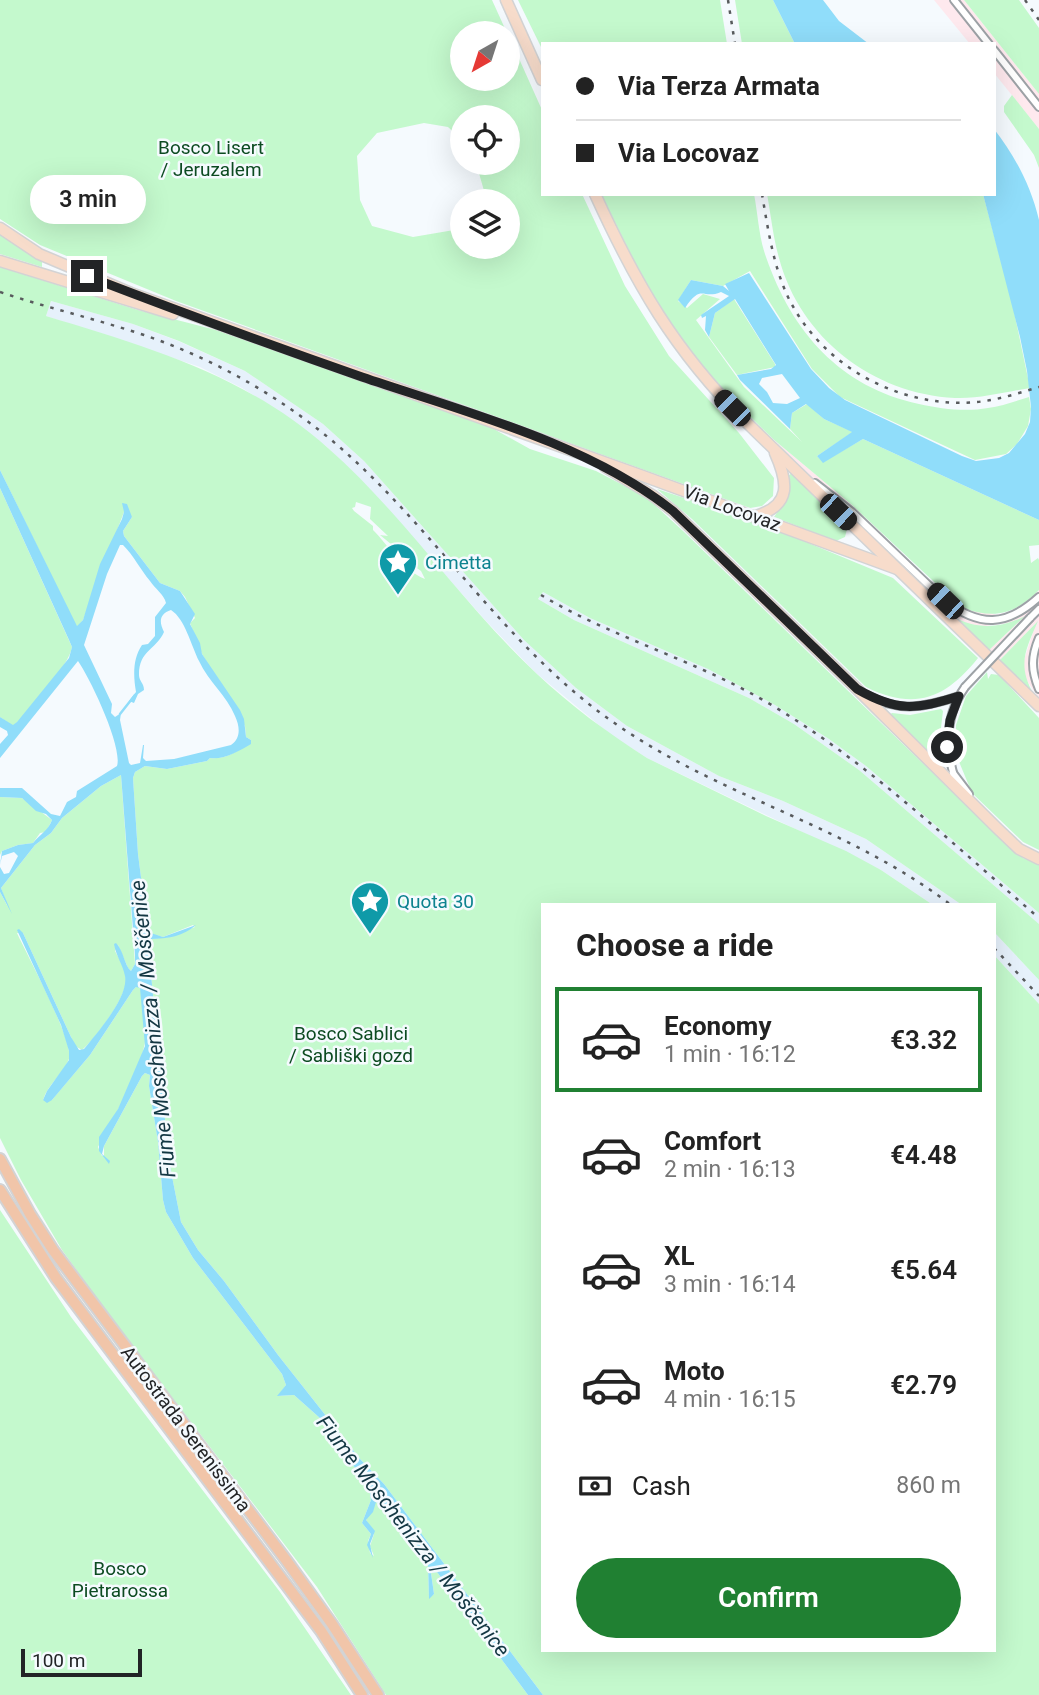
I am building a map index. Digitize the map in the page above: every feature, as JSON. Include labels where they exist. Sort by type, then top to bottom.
[{"type":"highway","name":"Autostrada Serenissima","points":[[0,1159],[53,1250],[301,1581],[355,1657],[378,1695]]},
{"type":"highway","name":"Autostrada Serenissima","points":[[0,1190],[56,1278],[321,1631],[362,1695]]},
{"type":"main road","points":[[506,0],[541,78]]},
{"type":"main road","points":[[596,196],[622,254],[656,313],[702,375],[1039,706]]},
{"type":"main road","name":"Via Locovaz","points":[[0,228],[39,254],[87,276],[897,569]]},
{"type":"main road","name":"Via Locovaz","points":[[0,261],[138,304],[215,324]]},
{"type":"main road","points":[[755,516],[774,508],[783,494],[784,474],[772,446]]},
{"type":"main road","name":"Via Locovaz","points":[[566,450],[631,481],[673,511],[959,792],[1020,849],[1039,857]]},
{"type":"street","points":[[954,0],[987,42]]},
{"type":"street","points":[[996,53],[1039,107]]},
{"type":"street","points":[[796,470],[852,512],[961,613],[976,619],[1000,619],[1024,611],[1039,597]]},
{"type":"street","points":[[959,792],[947,734],[959,696],[1039,609]]},
{"type":"street","points":[[1039,638],[1032,672],[1039,689]]},
{"type":"street","points":[[857,689],[888,705],[903,708],[929,706],[959,696]]},
{"type":"street","name":"Via Locovaz","points":[[953,773],[967,792],[1017,841],[1039,857]]},
{"type":"shaded area","points":[[934,0],[964,0],[1039,94],[1039,129],[996,75],[996,42],[968,42]]},
{"type":"shaded area","points":[[51,301],[133,324],[245,371],[323,424],[364,461],[524,640],[576,688],[627,726],[719,776],[783,801],[866,839],[959,903],[930,903],[881,870],[647,758],[611,735],[536,673],[360,479],[326,446],[242,388],[200,367],[46,316]]},
{"type":"shaded area","points":[[773,439],[852,505],[940,590],[996,615],[1012,611],[1039,590],[1039,698],[1025,678],[1023,663],[1036,623],[999,661],[988,651],[1023,618],[985,626],[968,624],[954,617]]},
{"type":"shaded area","points":[[543,592],[590,618],[708,669],[775,705],[829,739],[866,766],[1039,913],[1039,924],[859,770],[794,724],[749,698],[574,620],[538,599]]},
{"type":"shaded area","points":[[996,934],[1039,980],[1039,1004],[996,957]]},
{"type":"green space","name":"Bosco Lisert / Jeruzalem","points":[[0,0],[492,0],[502,21],[450,21],[450,91],[520,91],[520,61],[541,108],[541,196],[583,196],[625,286],[669,356],[739,433],[774,478],[773,496],[762,506],[750,508],[176,301],[40,245],[0,219]],"holes":[[[450,105],[520,105],[520,175],[479,175],[484,189],[520,189],[520,259],[450,259],[450,231],[413,237],[372,226],[360,200],[357,156],[377,133],[424,123],[450,129]]]},
{"type":"green space","points":[[518,0],[720,0],[727,42],[541,42],[541,47]]},
{"type":"green space","points":[[735,0],[773,0],[794,42],[742,42]]},
{"type":"green space","points":[[964,0],[1019,0],[1039,28],[1039,94]]},
{"type":"green space","points":[[1012,95],[1039,129],[1039,168],[1034,155],[1004,112],[1004,106]]},
{"type":"green space","points":[[602,196],[754,196],[764,250],[777,284],[805,332],[823,352],[843,370],[865,384],[891,396],[919,404],[962,410],[980,409],[1029,397],[1031,409],[1028,426],[1017,444],[1006,454],[975,460],[840,397],[812,369],[750,271],[723,286],[691,280],[678,301],[687,308],[703,294],[720,299],[696,320],[744,387],[802,442],[790,429],[792,413],[807,404],[824,419],[853,432],[817,456],[823,462],[863,439],[1039,520],[1039,545],[1029,546],[1031,563],[1038,558],[1039,560],[1039,590],[1021,605],[1004,612],[994,614],[962,608],[852,505],[773,439],[715,382],[660,313]]},
{"type":"green space","points":[[767,196],[984,196],[1012,302],[1030,388],[955,398],[896,386],[869,373],[844,356],[822,336],[804,313],[789,287],[777,250]]},
{"type":"green space","points":[[0,234],[42,260],[42,267],[0,254]]},
{"type":"green space","name":"Bosco Sablici / Sabliški gozd","points":[[0,267],[138,310],[216,330],[483,423],[530,449],[596,471],[646,497],[1002,840],[1023,858],[1039,865],[1039,913],[866,766],[775,705],[708,669],[590,618],[543,592],[538,599],[574,620],[749,698],[794,724],[859,770],[1039,924],[1039,980],[996,934],[996,903],[959,903],[866,839],[783,801],[719,776],[627,726],[576,688],[524,640],[364,461],[323,424],[245,371],[179,341],[133,324],[51,301],[46,316],[122,339],[195,366],[264,401],[297,423],[328,448],[383,502],[484,619],[537,674],[576,708],[618,739],[647,758],[766,816],[846,851],[881,870],[930,903],[541,903],[541,1652],[996,1652],[996,957],[1039,1004],[1039,1695],[543,1695],[384,1484],[360,1459],[278,1355],[198,1250],[181,1222],[169,1161],[148,943],[151,939],[170,937],[195,927],[193,925],[163,937],[148,933],[138,854],[133,778],[135,772],[145,766],[167,769],[227,756],[251,740],[246,737],[245,726],[202,654],[190,623],[195,618],[185,597],[180,591],[160,583],[124,536],[123,531],[132,517],[124,512],[83,620],[77,627],[0,470]],"holes":[[[356,502],[371,507],[370,519],[388,536],[380,535],[415,564],[425,579],[403,564],[373,530],[373,526],[354,511],[352,508]]]},
{"type":"green space","points":[[734,299],[775,367],[737,375],[709,337],[715,313]]},
{"type":"green space","points":[[792,473],[847,529],[845,537],[836,541],[774,517],[786,499],[788,476]]},
{"type":"green space","points":[[0,488],[72,647],[70,655],[56,676],[13,726],[0,717]]},
{"type":"green space","points":[[657,489],[760,523],[893,578],[978,658],[953,683],[928,697],[900,698],[866,687],[692,519]]},
{"type":"green space","points":[[1025,616],[988,651],[954,617],[972,624],[990,626]]},
{"type":"green space","points":[[1038,621],[1027,648],[1024,665],[1033,693],[999,661]]},
{"type":"green space","points":[[987,672],[988,679],[991,674],[999,675],[1039,718],[1039,850],[1023,842],[972,793],[955,752],[956,725],[966,696]]},
{"type":"green space","points":[[941,709],[940,765],[888,716],[892,713],[910,715]]},
{"type":"green space","points":[[121,775],[135,964],[131,971],[118,945],[115,951],[126,978],[122,995],[110,1017],[82,1050],[75,1046],[23,933],[17,933],[58,1017],[69,1050],[69,1059],[43,1100],[52,1100],[90,1055],[133,990],[140,987],[145,1017],[144,1047],[130,1085],[98,1147],[102,1156],[104,1146],[142,1076],[145,1073],[150,1075],[149,1086],[166,1212],[193,1258],[282,1374],[286,1385],[278,1396],[294,1395],[321,1419],[369,1488],[371,1500],[362,1523],[371,1534],[368,1541],[370,1553],[374,1556],[370,1546],[374,1534],[366,1520],[375,1502],[383,1504],[425,1555],[428,1563],[429,1598],[434,1594],[431,1573],[437,1572],[528,1695],[386,1695],[317,1587],[62,1250],[0,1138],[0,892],[8,907],[1,888],[35,845],[51,833],[62,818],[101,786]]},
{"type":"green space","points":[[0,797],[22,798],[52,820],[46,832],[40,833],[33,843],[18,845],[2,851],[0,855]]},
{"type":"green space","name":"Bosco Pietrarossa","points":[[0,1210],[71,1317],[280,1592],[351,1695],[0,1695]]},
{"type":"water","points":[[773,0],[823,0],[839,21],[866,42],[794,42]]},
{"type":"water","points":[[996,132],[1021,172],[1032,195],[1039,220],[1039,520],[863,439],[823,463],[817,456],[852,432],[824,419],[806,404],[792,413],[790,429],[740,380],[737,375],[771,369],[776,365],[735,299],[715,313],[709,337],[705,330],[706,316],[702,318],[701,315],[729,296],[721,292],[699,294],[685,308],[678,300],[691,280],[723,286],[729,291],[725,284],[749,273],[811,369],[829,388],[845,400],[976,461],[999,458],[1009,453],[1025,434],[1030,422],[1027,371],[984,196],[996,196]],"holes":[[[782,374],[800,398],[787,404],[773,403],[759,384],[762,378]]]},
{"type":"water","name":"Fiume Moschenizza / Moščenice","points":[[0,470],[77,626],[83,620],[100,564],[122,519],[122,503],[127,504],[132,517],[123,531],[124,536],[160,583],[180,591],[195,614],[190,624],[200,643],[202,654],[240,710],[246,737],[251,740],[251,744],[236,752],[207,761],[167,769],[145,766],[135,772],[133,778],[138,854],[148,932],[163,937],[196,925],[181,934],[169,937],[151,939],[148,943],[169,1161],[181,1222],[198,1250],[278,1355],[360,1459],[384,1484],[543,1695],[528,1695],[437,1572],[431,1573],[434,1594],[429,1599],[428,1563],[425,1555],[383,1504],[376,1502],[373,1512],[366,1520],[375,1531],[370,1544],[373,1558],[367,1545],[371,1534],[362,1523],[371,1500],[369,1488],[321,1419],[294,1395],[277,1396],[286,1385],[282,1374],[193,1258],[166,1212],[149,1086],[150,1075],[145,1073],[142,1076],[104,1146],[102,1154],[110,1161],[109,1164],[99,1151],[99,1137],[118,1109],[145,1046],[140,988],[133,990],[90,1055],[52,1100],[47,1103],[43,1100],[69,1060],[69,1051],[61,1025],[17,930],[23,933],[79,1050],[84,1049],[104,1024],[125,985],[123,968],[114,944],[119,946],[131,971],[135,964],[135,955],[121,775],[101,786],[62,818],[51,833],[35,845],[1,888],[12,914],[0,892],[0,867],[4,874],[9,873],[18,856],[14,852],[2,856],[0,865],[2,851],[33,843],[52,820],[46,814],[36,811],[22,798],[0,797],[0,788],[22,788],[51,814],[60,816],[67,802],[76,797],[77,791],[117,766],[118,757],[104,713],[78,661],[0,758],[0,744],[8,735],[7,731],[0,727],[0,717],[13,725],[17,722],[69,658],[72,647],[0,488]],"holes":[[[120,545],[123,545],[166,603],[155,617],[155,636],[148,644],[142,645],[137,655],[134,673],[136,692],[129,701],[134,703],[138,694],[144,690],[139,675],[142,660],[161,638],[164,632],[161,619],[171,610],[180,620],[203,668],[235,716],[239,732],[231,745],[174,759],[146,761],[143,758],[143,745],[140,763],[129,763],[121,713],[115,717],[111,713],[112,704],[84,645],[107,574]]]},
{"type":"waterway","points":[[120,714],[135,695]]},
{"type":"railway","points":[[728,0],[735,42]]},
{"type":"railway","points":[[1025,0],[1039,20]]},
{"type":"railway","points":[[762,196],[775,260],[788,297],[821,344],[843,363],[893,390],[948,402],[985,401],[1039,387]]},
{"type":"railway","points":[[0,292],[171,345],[224,369],[274,398],[321,431],[377,482],[535,656],[569,688],[606,717],[690,768],[867,852],[948,903]]},
{"type":"railway","points":[[541,595],[595,623],[736,685],[800,723],[872,775],[1039,918]]},
{"type":"railway","points":[[996,950],[1039,996]]},
{"type":"place","name":"Cimetta","points":[[398,596]]},
{"type":"place","name":"Quota 30","points":[[370,935]]},
{"type":"route","points":[[87,276],[501,425],[566,450],[631,481],[673,511],[857,689],[888,705],[903,708],[929,706],[959,696],[950,720],[947,747]]}]
